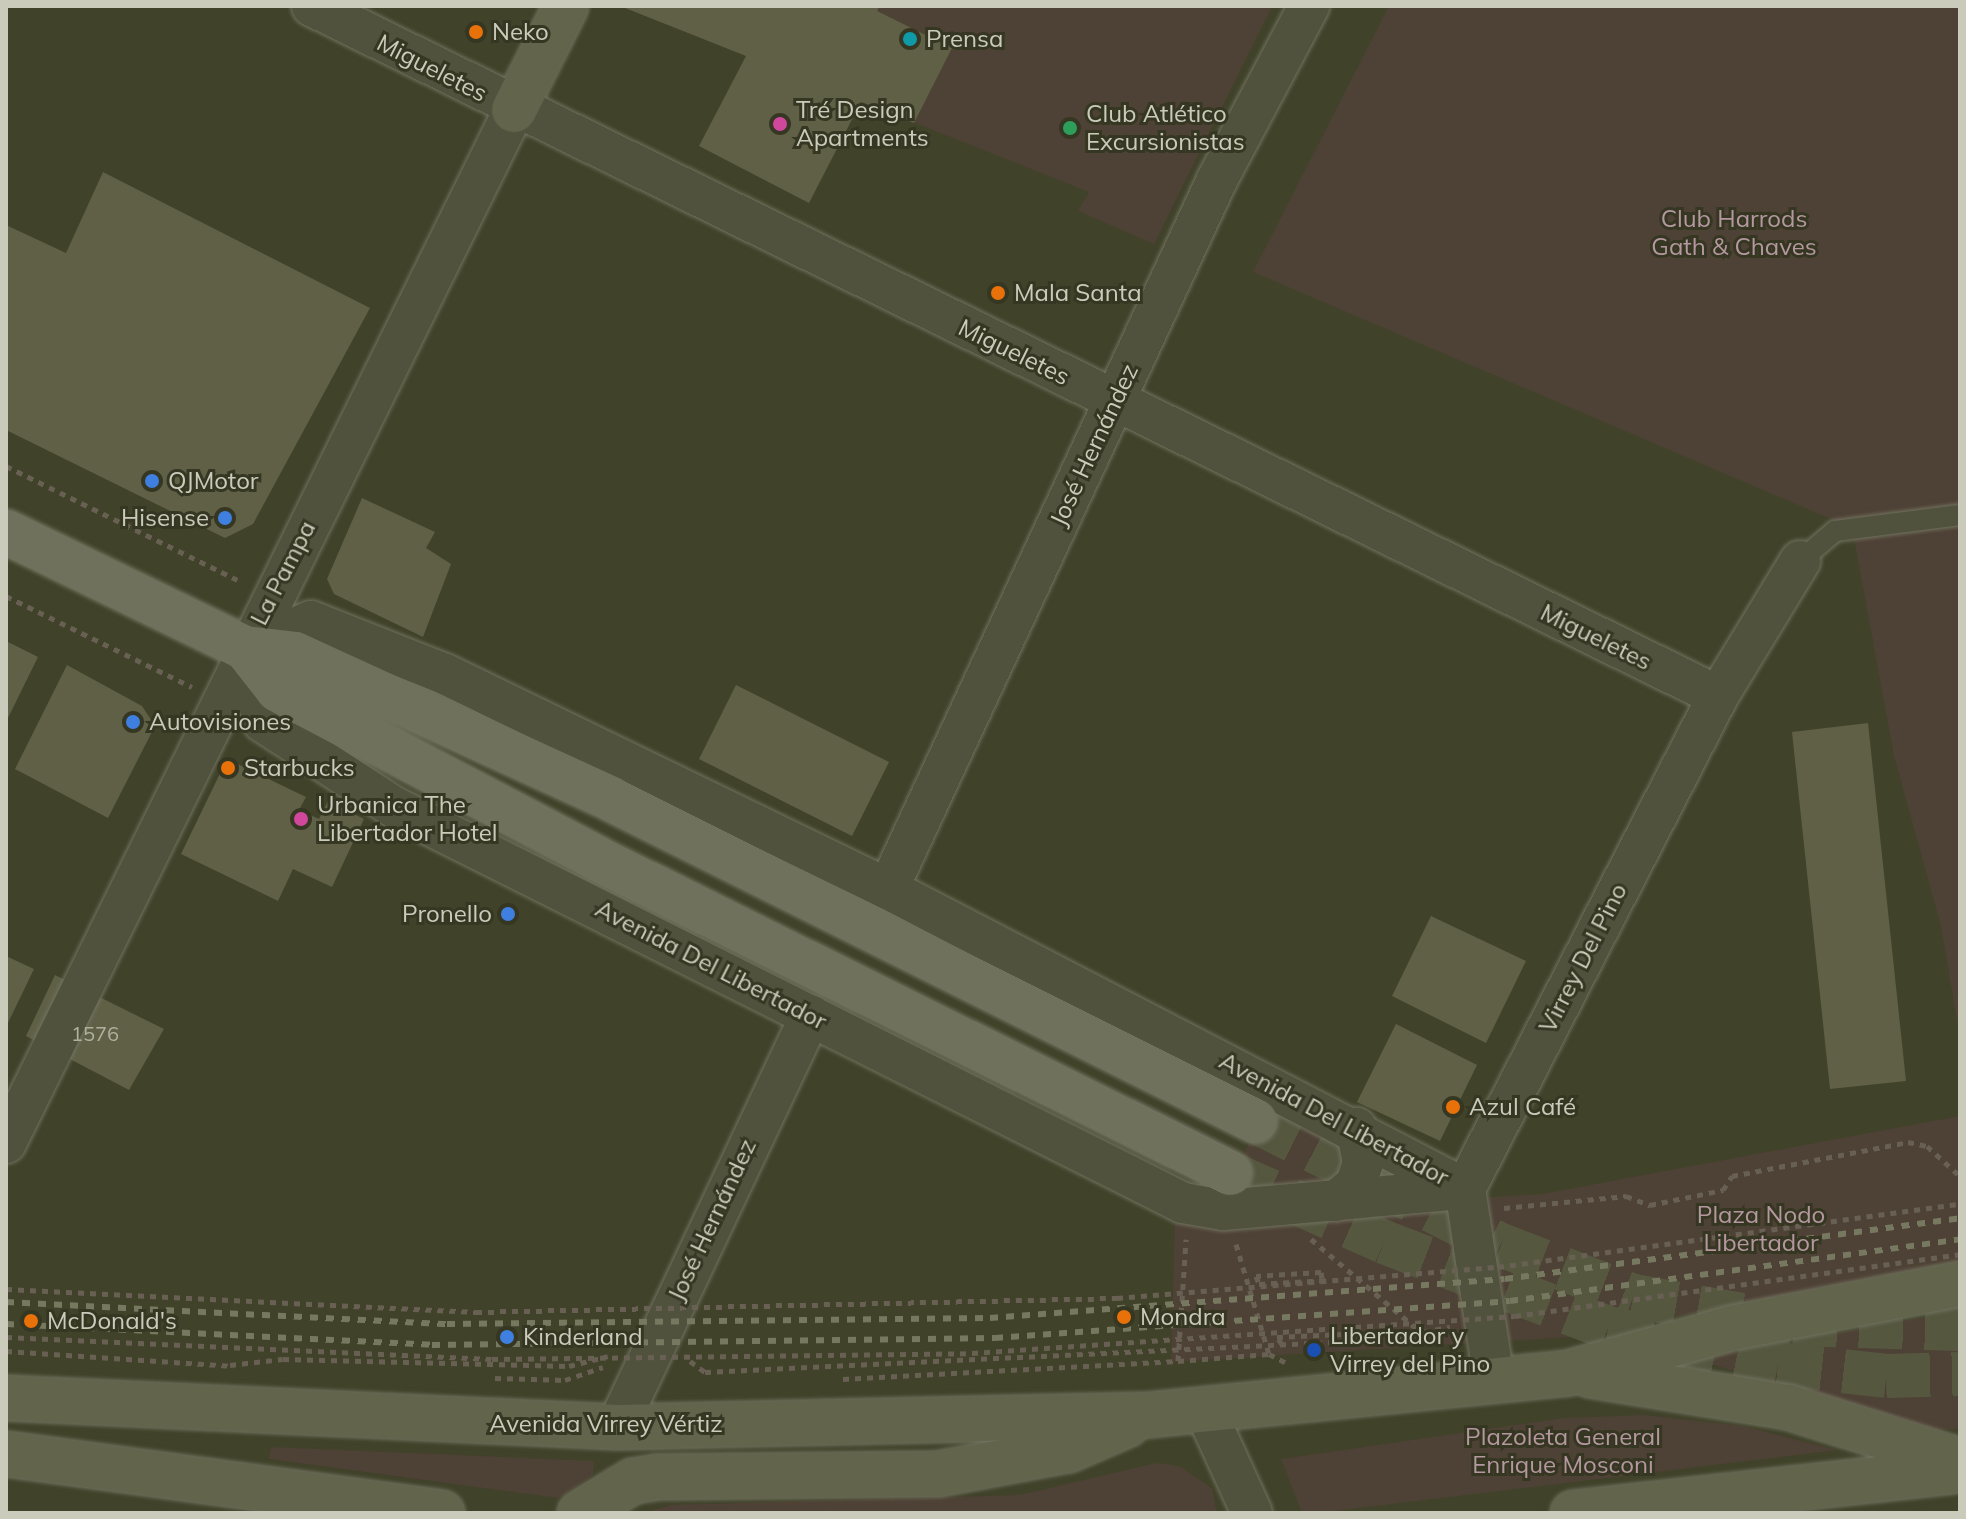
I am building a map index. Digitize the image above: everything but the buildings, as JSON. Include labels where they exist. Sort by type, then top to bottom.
[{"type":"main road","name":"La Pampa","points":[[514,110],[566,6]]},
{"type":"main road","name":"Avenida Del Libertador","points":[[6,532],[245,648],[295,654],[611,799],[1255,1121]]},
{"type":"main road","name":"Avenida Del Libertador","points":[[245,648],[278,690],[596,858],[1207,1194]]},
{"type":"main road","points":[[1205,1410],[1568,1373],[1732,1328],[1960,1284]]},
{"type":"main road","points":[[1568,1373],[1788,1407],[1960,1461]]},
{"type":"main road","name":"Avenida Virrey Vértiz","points":[[6,1398],[617,1427],[1149,1415],[1205,1410]]},
{"type":"main road","points":[[580,1513],[633,1481],[657,1477],[938,1474],[1068,1450],[1149,1415]]},
{"type":"main road","points":[[6,1454],[442,1513]]},
{"type":"main road","points":[[1573,1513],[1960,1470]]},
{"type":"street","name":"Migueletes","points":[[312,6],[514,110],[1718,696]]},
{"type":"street","name":"José Hernández","points":[[888,889],[1114,402],[1309,6]]},
{"type":"street","name":"La Pampa","points":[[6,1143],[222,702],[245,648],[514,110]]},
{"type":"street","name":"Virrey Del Pino","points":[[1465,1189],[1718,696],[1800,561]]},
{"type":"street","name":"Avenida Del Libertador","points":[[311,621],[445,674],[888,889],[1356,1128],[1465,1189],[1336,1201],[1207,1194],[811,1015],[394,807],[263,722],[245,648],[311,621]]},
{"type":"street","name":"José Hernández","points":[[617,1427],[659,1356],[811,1015]]},
{"type":"street","points":[[1336,1201],[1356,1184],[1363,1163],[1356,1128]]},
{"type":"street","points":[[1465,1189],[1472,1233],[1502,1324],[1494,1380]]},
{"type":"street","points":[[1205,1410],[1252,1513]]},
{"type":"lane","points":[[1800,561],[1835,531],[1960,515]]},
{"type":"path","points":[[6,466],[271,597]]},
{"type":"path","points":[[6,596],[222,702]]},
{"type":"path","points":[[1472,1233],[1506,1233],[1502,1208],[1626,1196],[1650,1205],[1723,1190],[1732,1176],[1908,1142],[1927,1146],[1960,1176]]},
{"type":"path","points":[[1207,1194],[1231,1230],[1269,1354]]},
{"type":"path","points":[[832,1380],[1178,1361],[1207,1194]]},
{"type":"path","points":[[6,1289],[296,1306],[630,1313],[1088,1299],[1692,1245],[1960,1204]]},
{"type":"path","points":[[1303,1233],[1416,1329]]},
{"type":"path","points":[[1338,1333],[1338,1341],[1279,1345],[1277,1337],[1562,1310],[1960,1254]]},
{"type":"path","points":[[1321,1272],[1325,1280],[1259,1284],[1256,1276],[1321,1272]]},
{"type":"path","points":[[230,1365],[283,1359],[569,1366],[632,1343],[705,1372],[1376,1340],[1416,1329],[1502,1324]]},
{"type":"path","points":[[6,1337],[628,1361],[972,1353],[1338,1333]]},
{"type":"path","points":[[6,1351],[230,1365],[269,1372]]},
{"type":"path","points":[[486,1378],[565,1380],[621,1354],[659,1356]]},
{"type":"green space","name":"Club Atlético Excursionistas","points":[[620,6],[1272,6],[1154,244],[1078,211],[1089,192]]},
{"type":"green space","name":"Club Harrods Gath & Chaves","points":[[1389,6],[1960,6],[1960,1038],[1941,926],[1894,756],[1852,528],[1253,272]]},
{"type":"green space","points":[[1265,1109],[1332,1142],[1333,1170],[1322,1184],[1223,1199]]},
{"type":"green space","name":"Plaza Nodo Libertador","points":[[1960,1116],[1960,1261],[1571,1337],[1171,1362],[1175,1217],[1542,1194]]},
{"type":"green space","points":[[1960,1311],[1960,1429],[1926,1430],[1694,1359]]},
{"type":"green space","name":"Plazoleta General Enrique Mosconi","points":[[1644,1415],[1743,1426],[1837,1450],[1318,1513],[1302,1513],[1281,1459],[1564,1418]]},
{"type":"green space","points":[[271,1447],[594,1461],[593,1475],[558,1498],[269,1459]]},
{"type":"green space","points":[[1156,1463],[1179,1466],[1212,1488],[1217,1513],[643,1513],[671,1505],[1020,1495]]},
{"type":"tunnel","points":[[1255,1121],[1501,1245],[1633,1296],[1793,1324],[1960,1329]]},
{"type":"tunnel","points":[[1230,1173],[1384,1242],[1608,1328],[1778,1364],[1886,1376],[1960,1374]]},
{"type":"railway","points":[[6,1302],[447,1324],[990,1318],[1505,1279],[1960,1218]]},
{"type":"railway","points":[[6,1324],[432,1345],[995,1338],[1510,1301],[1960,1239]]},
{"type":"place","name":"Neko","points":[[476,32]]},
{"type":"place","name":"Prensa","points":[[910,39]]},
{"type":"place","name":"Tré Design Apartments","points":[[780,124]]},
{"type":"place","name":"Club Atlético Excursionistas","points":[[1070,128]]},
{"type":"place","name":"Mala Santa","points":[[998,293]]},
{"type":"place","name":"QJMotor","points":[[152,481]]},
{"type":"place","name":"Hisense","points":[[225,518]]},
{"type":"place","name":"Autovisiones","points":[[133,722]]},
{"type":"place","name":"Starbucks","points":[[228,768]]},
{"type":"place","name":"Urbanica The Libertador Hotel","points":[[301,819]]},
{"type":"place","name":"Pronello","points":[[508,914]]},
{"type":"place","name":"Azul Café","points":[[1453,1107]]},
{"type":"place","name":"Mondra","points":[[1124,1317]]},
{"type":"place","name":"McDonald's","points":[[31,1321]]},
{"type":"place","name":"Kinderland","points":[[507,1337]]},
{"type":"place","name":"Libertador y Virrey del Pino","points":[[1314,1350]]}]
